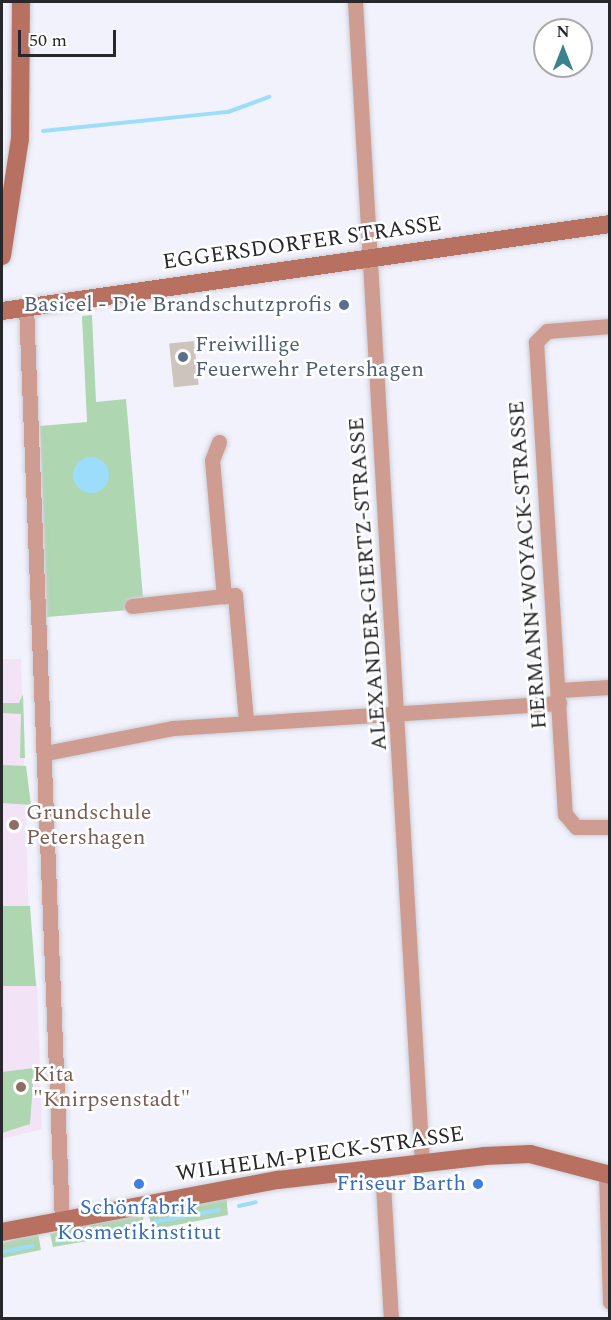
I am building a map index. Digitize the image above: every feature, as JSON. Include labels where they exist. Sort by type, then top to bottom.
[{"type":"street","points":[[2,256],[20,139],[21,2]]},
{"type":"street","name":"ALEXANDER-GIERTZ-STRASSE","points":[[355,2],[369,258],[399,711],[422,1163]]},
{"type":"street","name":"EGGERSDORFER STRASSE","points":[[2,311],[609,224]]},
{"type":"street","points":[[26,306],[46,753],[62,1221]]},
{"type":"street","name":"HERMANN-WOYACK-STRASSE","points":[[609,326],[547,331],[536,342],[565,814],[576,827],[609,827]]},
{"type":"street","points":[[219,442],[212,460],[224,596]]},
{"type":"street","points":[[132,606],[235,595],[246,722]]},
{"type":"street","points":[[46,753],[121,735],[246,722],[559,697],[609,687]]},
{"type":"street","name":"WILHELM-PIECK-STRASSE","points":[[2,1232],[267,1182],[521,1153],[608,1174]]},
{"type":"street","points":[[382,1168],[391,1318]]},
{"type":"street","points":[[608,1174],[609,1302]]},
{"type":"shaded area","points":[[2,659],[21,659],[30,962],[37,984],[42,1129],[2,1139]]},
{"type":"green space","points":[[92,315],[96,402],[126,399],[143,597],[129,599],[129,610],[47,617],[40,426],[87,422],[82,316]]},
{"type":"green space","points":[[23,694],[25,758],[20,758],[21,714],[2,713],[2,703],[19,703]]},
{"type":"green space","points":[[2,765],[26,766],[31,805],[2,803]]},
{"type":"green space","points":[[2,906],[30,906],[36,986],[2,986]]},
{"type":"green space","points":[[34,1068],[30,1124],[2,1133],[2,1072]]},
{"type":"green space","points":[[226,1194],[228,1215],[155,1229],[151,1224],[148,1212]]},
{"type":"green space","points":[[134,1212],[143,1213],[144,1231],[53,1247],[50,1234],[90,1221],[131,1217]]},
{"type":"green space","points":[[38,1233],[41,1250],[2,1258],[2,1243]]},
{"type":"water","points":[[91,457],[104,462],[109,475],[104,488],[91,493],[78,488],[73,475],[78,462]]},
{"type":"building","name":"Freiwillige Feuerwehr Petershagen","points":[[194,341],[199,385],[174,387],[169,344]]},
{"type":"waterway","points":[[43,131],[228,112],[269,97]]},
{"type":"waterway","points":[[239,1206],[256,1202]]},
{"type":"waterway","points":[[155,1222],[219,1210]]},
{"type":"waterway","points":[[57,1241],[135,1226]]},
{"type":"waterway","points":[[2,1252],[32,1246]]},
{"type":"place","name":"Basicel - Die Brandschutzprofis","points":[[344,305]]},
{"type":"place","name":"Freiwillige Feuerwehr Petershagen","points":[[183,357]]},
{"type":"place","name":"Grundschule Petershagen","points":[[14,825]]},
{"type":"place","name":"Kita \"Knirpsenstadt\"","points":[[21,1087]]},
{"type":"place","name":"Schönfabrik Kosmetikinstitut","points":[[139,1184]]},
{"type":"place","name":"Friseur Barth","points":[[478,1184]]}]
